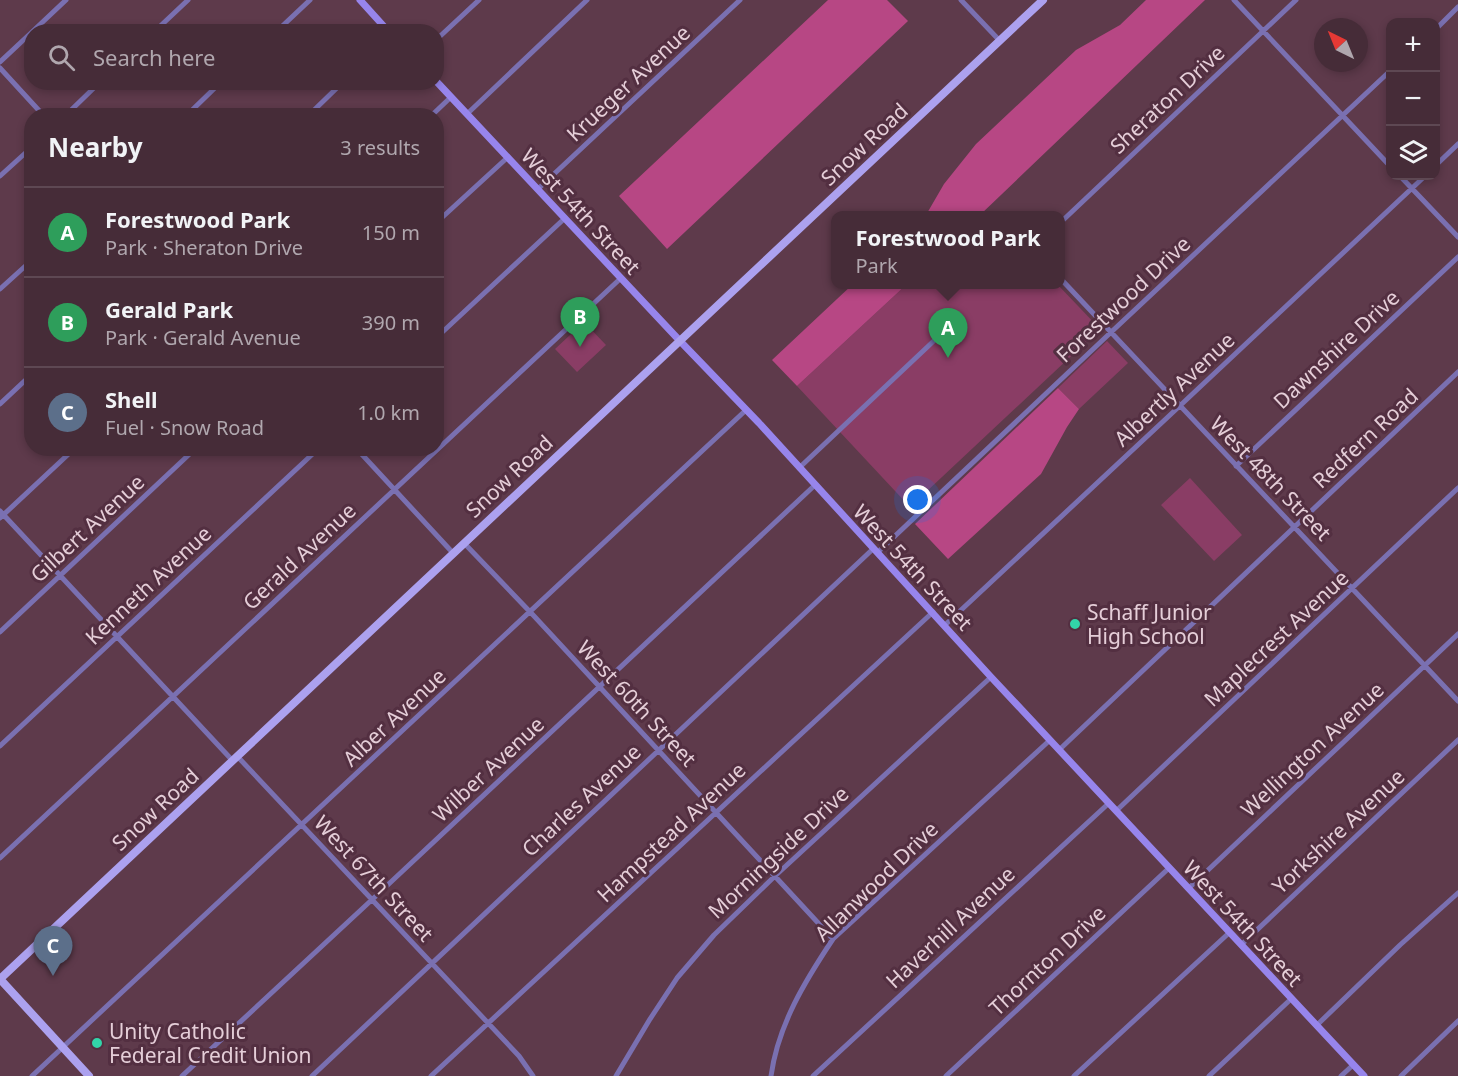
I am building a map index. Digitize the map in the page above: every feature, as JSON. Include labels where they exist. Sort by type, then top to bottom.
[{"type":"main road","name":"Snow Road","points":[[0,979],[1044,0]]},
{"type":"main road","points":[[0,979],[89,1076]]},
{"type":"street","points":[[40,24],[66,0]]},
{"type":"street","points":[[162,24],[188,0]]},
{"type":"street","points":[[284,24],[310,0]]},
{"type":"street","points":[[360,0],[382,24]]},
{"type":"street","points":[[444,33],[479,0]]},
{"type":"street","points":[[467,114],[587,0]]},
{"type":"street","name":"Krueger Avenue","points":[[538,189],[740,0]]},
{"type":"street","points":[[962,0],[1000,41]]},
{"type":"street","points":[[1234,0],[1386,162]]},
{"type":"street","name":"Sheraton Drive","points":[[1065,218],[1296,0]]},
{"type":"street","points":[[1440,25],[1458,7]]},
{"type":"street","points":[[0,62],[24,40]]},
{"type":"street","points":[[0,68],[37,108]]},
{"type":"street","name":"Forestwood Drive","points":[[876,550],[1389,72]]},
{"type":"street","points":[[73,108],[92,90]]},
{"type":"street","points":[[194,108],[213,90]]},
{"type":"street","points":[[316,108],[335,90]]},
{"type":"street","name":"West 54th Street","points":[[444,90],[746,410],[991,677],[1364,1076]]},
{"type":"street","points":[[439,108],[451,97]]},
{"type":"street","points":[[1440,161],[1458,144]]},
{"type":"street","points":[[0,176],[24,154]]},
{"type":"street","points":[[444,217],[508,157]]},
{"type":"street","points":[[1404,180],[1458,237]]},
{"type":"street","name":"Albertly Avenue","points":[[945,625],[1420,180]]},
{"type":"street","points":[[444,331],[565,218]]},
{"type":"street","name":"Dawnshire Drive","points":[[1236,466],[1458,257]]},
{"type":"street","points":[[0,289],[24,267]]},
{"type":"street","name":"Gerald Avenue","points":[[444,443],[621,278]]},
{"type":"street","name":"West 48th Street","points":[[1065,283],[1458,701]]},
{"type":"street","points":[[799,468],[939,336]]},
{"type":"street","name":"Redfern Road","points":[[1059,750],[1458,372]]},
{"type":"street","points":[[0,404],[24,382]]},
{"type":"street","name":"Alber Avenue","points":[[32,1076],[746,410]]},
{"type":"street","points":[[1,514],[66,456]]},
{"type":"street","name":"Gilbert Avenue","points":[[0,632],[188,456]]},
{"type":"street","name":"Kenneth Avenue","points":[[0,746],[310,456]]},
{"type":"street","points":[[363,456],[453,554]]},
{"type":"street","name":"Gerald Avenue","points":[[0,858],[430,456]]},
{"type":"street","name":"Wilber Avenue","points":[[182,1076],[815,485]]},
{"type":"street","name":"Maplecrest Avenue","points":[[1116,811],[1458,488]]},
{"type":"street","name":"West 67th Street","points":[[1,514],[173,696],[373,899],[519,1056],[533,1076]]},
{"type":"street","name":"West 60th Street","points":[[464,543],[833,939]]},
{"type":"street","name":"Charles Avenue","points":[[312,1076],[658,750],[876,550]]},
{"type":"street","name":"Hampstead Avenue","points":[[430,1076],[933,612]]},
{"type":"street","name":"Wellington Avenue","points":[[1189,888],[1458,634]]},
{"type":"street","name":"Morningside Drive","points":[[616,1076],[678,978],[714,935],[991,677]]},
{"type":"street","name":"Allanwood Drive","points":[[771,1076],[774,1057],[788,1017],[811,972],[833,939],[1050,740]]},
{"type":"street","name":"Yorkshire Avenue","points":[[1241,945],[1458,740]]},
{"type":"street","name":"Haverhill Avenue","points":[[813,1076],[1109,803]]},
{"type":"street","name":"Thornton Drive","points":[[946,1076],[1169,868]]},
{"type":"street","points":[[1317,1025],[1458,893]]},
{"type":"street","points":[[1074,1076],[1230,932]]},
{"type":"street","points":[[1209,1076],[1292,999]]},
{"type":"street","points":[[1401,1076],[1458,1022]]},
{"type":"street","points":[[1341,1076],[1353,1065]]},
{"type":"shaded area","points":[[828,0],[887,0],[908,21],[667,249],[619,196]]},
{"type":"shaded area","points":[[1146,0],[1205,0],[984,211],[928,211],[944,184],[976,144],[1076,50],[1120,25]]},
{"type":"shaded area","points":[[848,289],[902,289],[797,386],[772,360]]},
{"type":"shaded area","points":[[902,289],[1062,289],[1100,329],[910,507],[797,386]]},
{"type":"shaded area","points":[[584,322],[606,345],[577,372],[555,349]]},
{"type":"shaded area","points":[[1107,341],[1128,363],[1079,409],[1058,388]]},
{"type":"shaded area","points":[[1058,388],[1079,409],[1041,474],[948,559],[915,524]]},
{"type":"shaded area","points":[[1190,478],[1242,535],[1214,561],[1161,505]]},
{"type":"place","name":"Gerald Park","points":[[580,347]]},
{"type":"place","name":"Forestwood Park","points":[[948,358]]},
{"type":"place","name":"Schaff Junior High School","points":[[1075,624]]},
{"type":"place","name":"Shell","points":[[53,976]]},
{"type":"place","name":"Unity Catholic Federal Credit Union","points":[[97,1043]]}]
